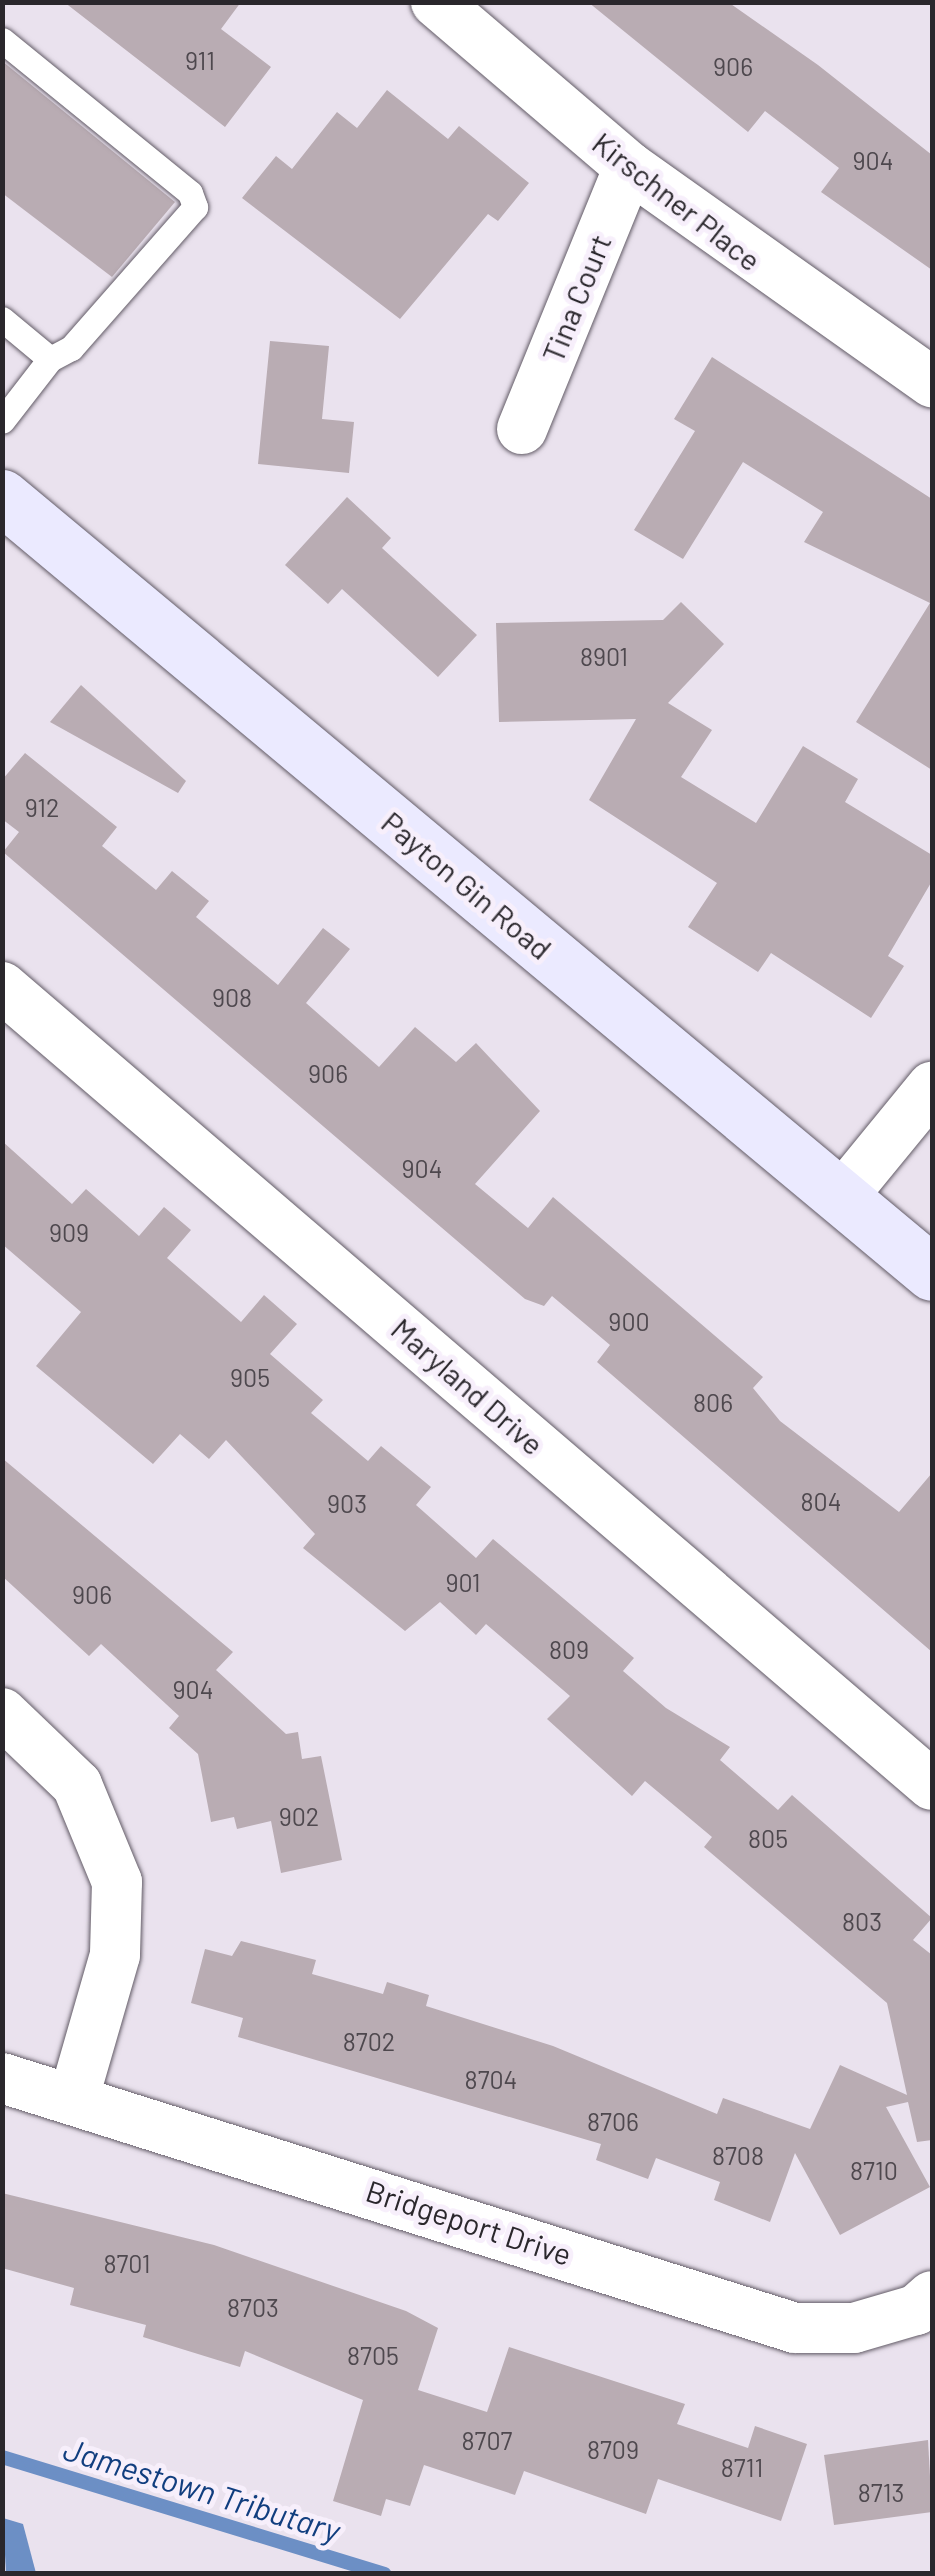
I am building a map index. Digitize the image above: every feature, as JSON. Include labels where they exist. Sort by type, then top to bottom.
[{"type":"street","name":"Kirschner Place","points":[[436,2],[630,167],[932,382]]},
{"type":"street","name":"Tina Court","points":[[522,429],[630,167]]},
{"type":"street","name":"Payton Gin Road","points":[[2,497],[932,1273]]},
{"type":"street","name":"Maryland Drive","points":[[2,987],[932,1785]]},
{"type":"street","points":[[841,1198],[932,1087]]},
{"type":"street","points":[[2,1713],[77,1786],[117,1882],[115,1955],[75,2094]]},
{"type":"street","name":"Bridgeport Drive","points":[[2,2078],[75,2094],[795,2328],[854,2328],[932,2296]]},
{"type":"lane","points":[[2,40],[190,193],[195,207],[71,348],[50,358],[2,421]]},
{"type":"lane","points":[[2,318],[50,358]]},
{"type":"water","points":[[3,2518],[23,2524],[36,2573],[6,2573]]},
{"type":"building","points":[[64,2],[241,2],[221,29],[271,67],[225,127]]},
{"type":"building","points":[[588,2],[728,2],[818,65],[932,155],[932,270],[821,192],[839,168],[765,111],[748,132]]},
{"type":"building","points":[[2,61],[175,202],[112,277],[2,193]]},
{"type":"building","points":[[387,90],[448,139],[459,126],[529,183],[498,221],[488,214],[400,319],[242,198],[276,156],[292,169],[337,112],[357,128]]},
{"type":"building","points":[[270,341],[329,346],[322,419],[354,422],[349,473],[258,464]]},
{"type":"building","points":[[712,357],[932,499],[932,770],[856,722],[930,603],[804,542],[823,512],[743,462],[683,559],[634,530],[695,431],[674,419]]},
{"type":"building","points":[[347,497],[391,538],[382,548],[477,635],[438,677],[342,589],[328,604],[285,565]]},
{"type":"building","points":[[681,602],[724,644],[668,703],[712,730],[681,777],[756,823],[803,746],[858,779],[845,802],[932,855],[932,881],[888,956],[904,966],[871,1018],[771,953],[758,972],[688,927],[717,883],[589,800],[636,719],[499,722],[496,623],[663,620]]},
{"type":"building","points":[[81,685],[186,781],[178,793],[50,722]]},
{"type":"building","points":[[25,753],[117,827],[102,846],[156,890],[172,871],[209,901],[196,917],[278,985],[323,928],[350,949],[306,1003],[379,1067],[415,1027],[456,1062],[476,1043],[540,1111],[475,1184],[528,1228],[553,1197],[763,1377],[753,1388],[780,1421],[899,1512],[932,1473],[932,1652],[597,1362],[610,1345],[552,1296],[544,1306],[525,1299],[3,852],[19,832],[2,819],[2,780]]},
{"type":"building","points":[[2,1141],[72,1204],[86,1189],[139,1236],[164,1207],[191,1230],[167,1258],[241,1322],[264,1295],[297,1324],[270,1354],[323,1400],[311,1413],[368,1461],[381,1446],[431,1487],[416,1505],[476,1558],[493,1539],[634,1658],[623,1671],[666,1708],[730,1747],[720,1760],[778,1810],[792,1795],[932,1918],[913,1940],[932,1955],[932,2140],[917,2142],[908,2102],[886,2107],[930,2187],[840,2235],[795,2153],[770,2222],[714,2200],[720,2182],[656,2158],[648,2179],[596,2160],[601,2144],[238,2037],[243,2018],[191,2003],[205,1949],[232,1956],[241,1941],[316,1960],[312,1974],[383,1994],[387,1982],[429,1995],[426,2006],[553,2046],[717,2114],[723,2098],[810,2129],[840,2065],[907,2095],[887,2003],[704,1847],[712,1837],[645,1781],[632,1796],[547,1719],[570,1696],[486,1624],[476,1635],[440,1602],[405,1631],[303,1548],[315,1534],[226,1440],[209,1459],[180,1434],[153,1464],[36,1366],[81,1312],[2,1244]]},
{"type":"building","points":[[2,1458],[233,1652],[216,1670],[286,1734],[298,1732],[302,1759],[321,1756],[342,1860],[281,1873],[271,1821],[237,1829],[234,1817],[211,1822],[198,1754],[169,1728],[179,1716],[101,1644],[89,1656],[2,1576]]},
{"type":"building","points":[[2,2193],[214,2245],[406,2311],[438,2328],[418,2390],[487,2412],[509,2347],[685,2404],[677,2424],[748,2448],[755,2426],[807,2444],[781,2521],[658,2479],[646,2514],[524,2471],[515,2495],[424,2465],[410,2506],[386,2499],[381,2516],[333,2501],[363,2400],[245,2351],[240,2367],[143,2337],[146,2325],[70,2305],[74,2288],[2,2268]]},
{"type":"building","points":[[928,2440],[932,2512],[834,2525],[824,2455]]},
{"type":"waterway","name":"Jamestown Tributary","points":[[2,2457],[385,2574]]}]
